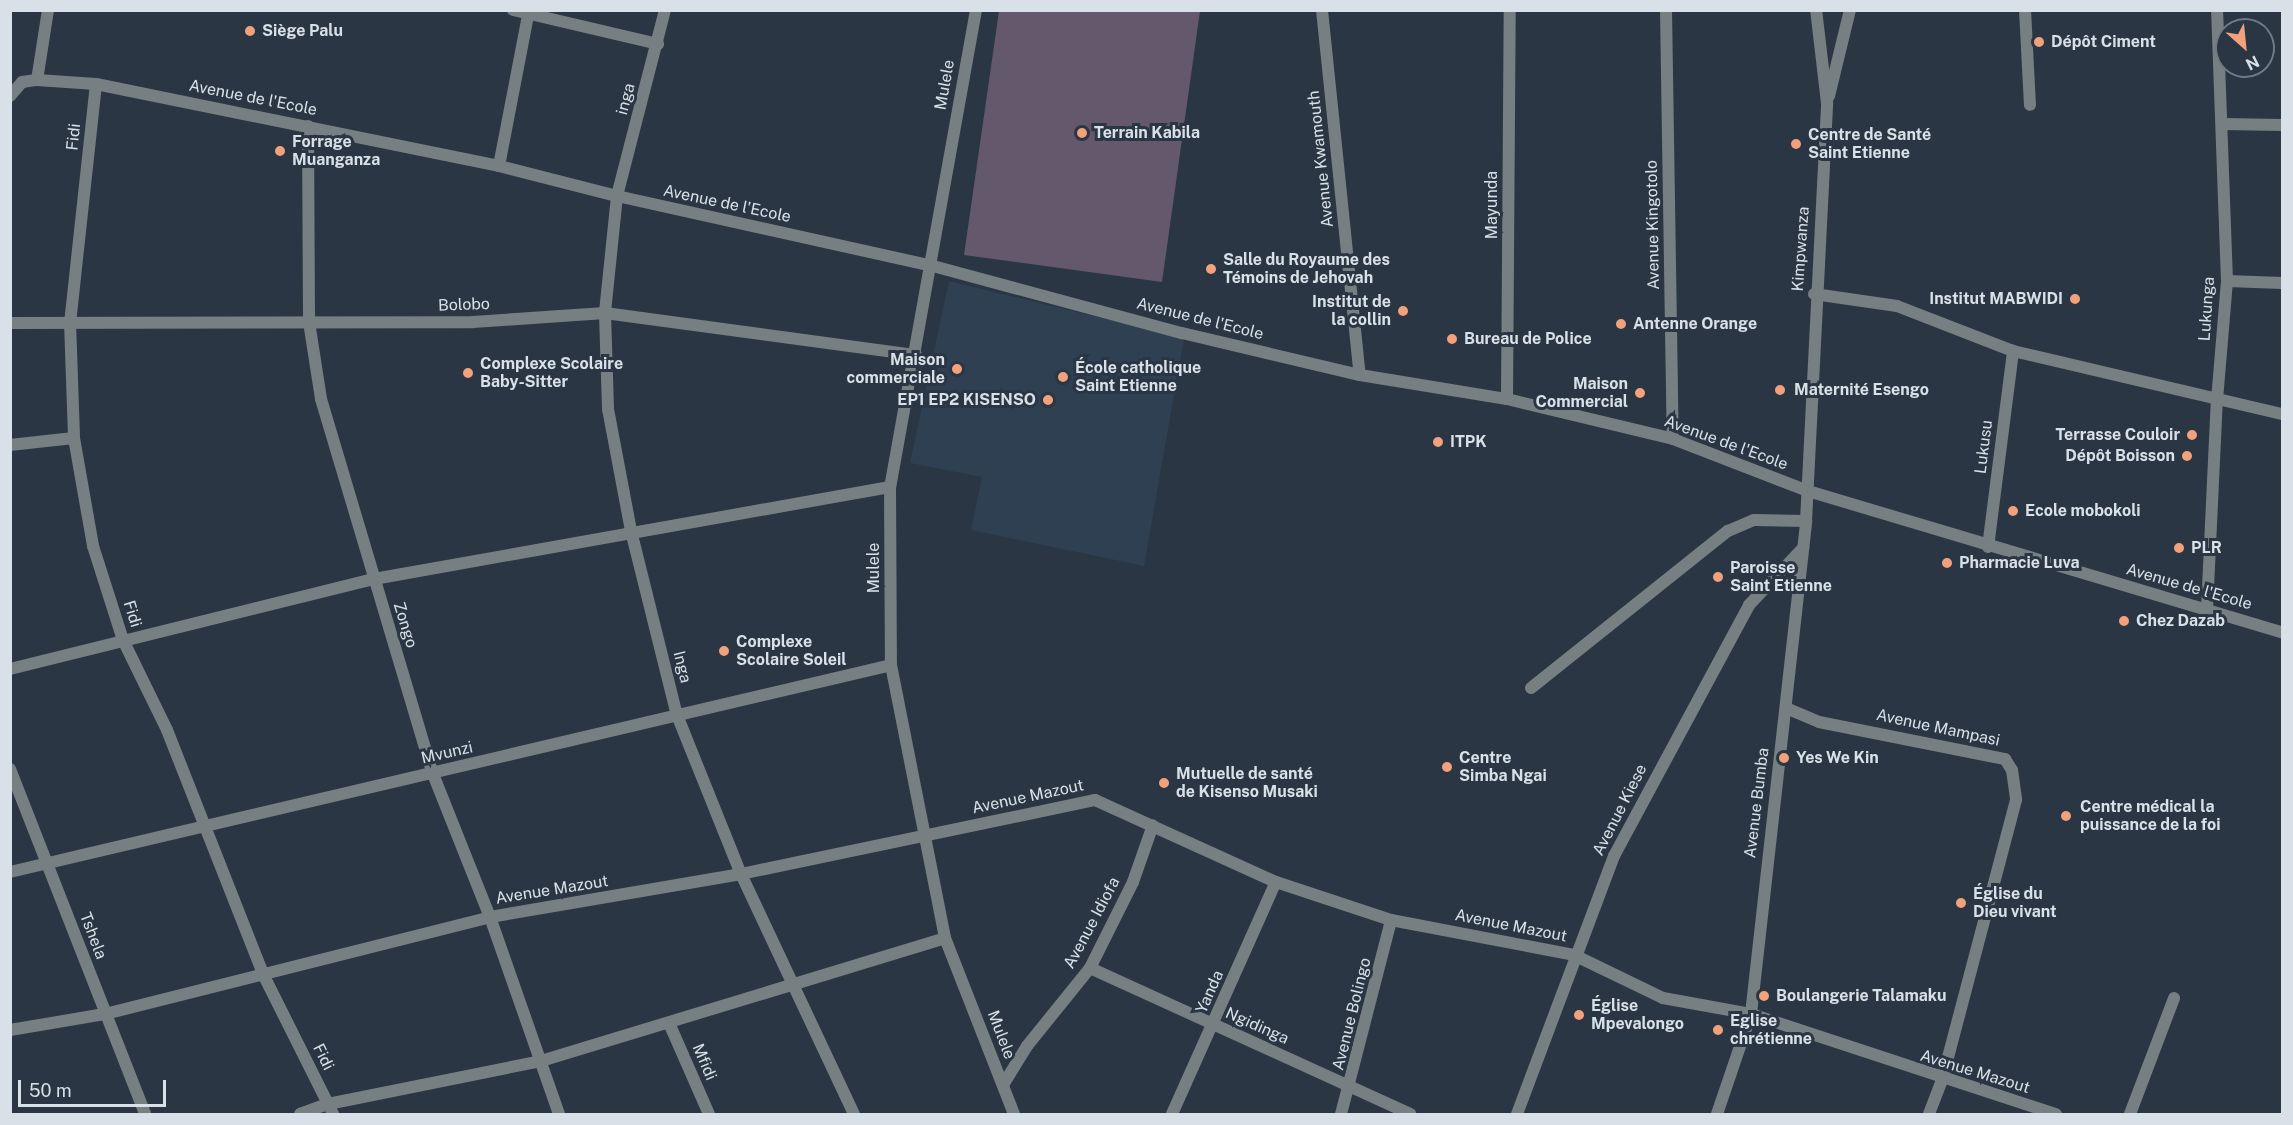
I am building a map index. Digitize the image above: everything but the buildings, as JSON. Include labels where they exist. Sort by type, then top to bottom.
[{"type":"street","points":[[10,96],[22,82],[37,80],[48,10]]},
{"type":"street","points":[[513,10],[658,45]]},
{"type":"street","name":"inga","points":[[617,196],[658,45],[664,10]]},
{"type":"street","name":"Mulele","points":[[976,10],[933,266],[891,487],[891,666],[923,837],[945,938],[1014,1114]]},
{"type":"street","name":"Avenue Kwamouth","points":[[1322,10],[1360,375]]},
{"type":"street","name":"Mayunda","points":[[1508,399],[1510,10]]},
{"type":"street","name":"Avenue Kingotolo","points":[[1666,10],[1673,439]]},
{"type":"street","name":"Kimpwanza","points":[[1808,491],[1814,294],[1827,103],[1816,10]]},
{"type":"street","points":[[1827,103],[1850,10]]},
{"type":"street","points":[[2025,10],[2030,105]]},
{"type":"street","name":"Lukunga","points":[[2207,609],[2217,400],[2227,281],[2217,10]]},
{"type":"street","points":[[499,166],[528,13]]},
{"type":"street","name":"Avenue de l'Ecole","points":[[37,80],[96,84],[499,166],[617,196],[933,266],[1182,333],[1360,375],[1508,399],[1673,439],[1808,491],[2283,632]]},
{"type":"street","name":"Fidi","points":[[96,84],[70,322],[74,438],[93,546],[123,640],[167,730],[203,827],[263,974],[330,1109]]},
{"type":"street","points":[[2223,124],[2283,125]]},
{"type":"street","name":"Zongo","points":[[308,126],[309,322],[321,399],[433,774],[490,917],[559,1114]]},
{"type":"street","name":"Inga","points":[[617,196],[605,313],[608,409],[631,531],[677,715],[741,874],[854,1114]]},
{"type":"street","points":[[2227,281],[2283,283]]},
{"type":"street","points":[[1814,294],[1897,306],[2013,351],[2283,414]]},
{"type":"street","name":"Bolobo","points":[[10,323],[473,322],[605,313],[916,356]]},
{"type":"street","name":"Lukusu","points":[[1988,546],[2013,351]]},
{"type":"street","points":[[10,445],[74,438]]},
{"type":"street","points":[[10,669],[374,579],[631,531],[891,487]]},
{"type":"street","name":"Avenue Bumba","points":[[1717,1114],[1750,1014],[1808,491]]},
{"type":"street","points":[[1531,688],[1728,531],[1754,520],[1806,521]]},
{"type":"street","name":"Avenue Kiese","points":[[1517,1114],[1574,955],[1614,856],[1743,615],[1771,578],[1803,548]]},
{"type":"street","name":"Mvunzi","points":[[10,872],[891,666]]},
{"type":"street","name":"Avenue Mampasi","points":[[1785,708],[1819,722],[2005,759],[2012,770],[2016,800],[1942,1080],[1929,1114]]},
{"type":"street","name":"Tshela","points":[[10,769],[145,1114]]},
{"type":"street","name":"Avenue Mazout","points":[[10,1030],[105,1014],[490,917],[741,874],[1095,800],[1276,882],[1392,920],[1574,955],[1663,998],[1750,1014],[1942,1080],[2056,1114]]},
{"type":"street","name":"Avenue Idiofa","points":[[1003,1085],[1027,1046],[1090,968],[1133,882],[1153,825]]},
{"type":"street","name":"Yanda","points":[[1172,1114],[1214,1025],[1276,882]]},
{"type":"street","name":"Avenue Bolingo","points":[[1341,1114],[1351,1086],[1392,920]]},
{"type":"street","points":[[300,1114],[541,1061],[945,938]]},
{"type":"street","name":"Ngidinga","points":[[1090,968],[1410,1114]]},
{"type":"street","points":[[2130,1114],[2174,998]]},
{"type":"street","name":"Mfidi","points":[[669,1023],[709,1114]]},
{"type":"shaded area","name":"Terrain Kabila","points":[[999,11],[1200,11],[1162,282],[964,255]]},
{"type":"shaded area","name":"EP1 EP2 KISENSO","points":[[949,281],[1184,338],[1144,566],[971,530],[982,477],[910,463]]},
{"type":"place","name":"Siège Palu","points":[[250,31]]},
{"type":"place","name":"Dépôt Ciment","points":[[2039,42]]},
{"type":"place","name":"Terrain Kabila","points":[[1082,133]]},
{"type":"place","name":"Centre de Santé Saint Etienne","points":[[1796,144]]},
{"type":"place","name":"Forrage Muanganza","points":[[280,151]]},
{"type":"place","name":"Salle du Royaume des Témoins de Jehovah","points":[[1211,269]]},
{"type":"place","name":"Institut MABWIDI","points":[[2075,299]]},
{"type":"place","name":"Institut de la collin","points":[[1403,311]]},
{"type":"place","name":"Antenne Orange","points":[[1621,324]]},
{"type":"place","name":"Bureau de Police","points":[[1452,339]]},
{"type":"place","name":"Maison commerciale","points":[[957,369]]},
{"type":"place","name":"Complexe Scolaire Baby-Sitter","points":[[468,373]]},
{"type":"place","name":"École catholique Saint Etienne","points":[[1063,377]]},
{"type":"place","name":"Maternité Esengo","points":[[1780,390]]},
{"type":"place","name":"Maison Commercial","points":[[1640,393]]},
{"type":"place","name":"EP1 EP2 KISENSO","points":[[1048,400]]},
{"type":"place","name":"Terrasse Couloir","points":[[2192,435]]},
{"type":"place","name":"ITPK","points":[[1438,442]]},
{"type":"place","name":"Dépôt Boisson","points":[[2187,456]]},
{"type":"place","name":"Ecole mobokoli","points":[[2013,511]]},
{"type":"place","name":"PLR","points":[[2179,548]]},
{"type":"place","name":"Pharmacie Luva","points":[[1947,563]]},
{"type":"place","name":"Paroisse Saint Etienne","points":[[1718,577]]},
{"type":"place","name":"Chez Dazab","points":[[2124,621]]},
{"type":"place","name":"Complexe Scolaire Soleil","points":[[724,651]]},
{"type":"place","name":"Yes We Kin","points":[[1784,758]]},
{"type":"place","name":"Centre Simba Ngai","points":[[1447,767]]},
{"type":"place","name":"Mutuelle de santé de Kisenso Musaki","points":[[1164,783]]},
{"type":"place","name":"Centre médical la puissance de la foi","points":[[2066,816]]},
{"type":"place","name":"Église du Dieu vivant","points":[[1961,903]]},
{"type":"place","name":"Boulangerie Talamaku","points":[[1764,996]]},
{"type":"place","name":"Église Mpevalongo","points":[[1579,1015]]},
{"type":"place","name":"Eglise chrétienne","points":[[1718,1030]]}]
